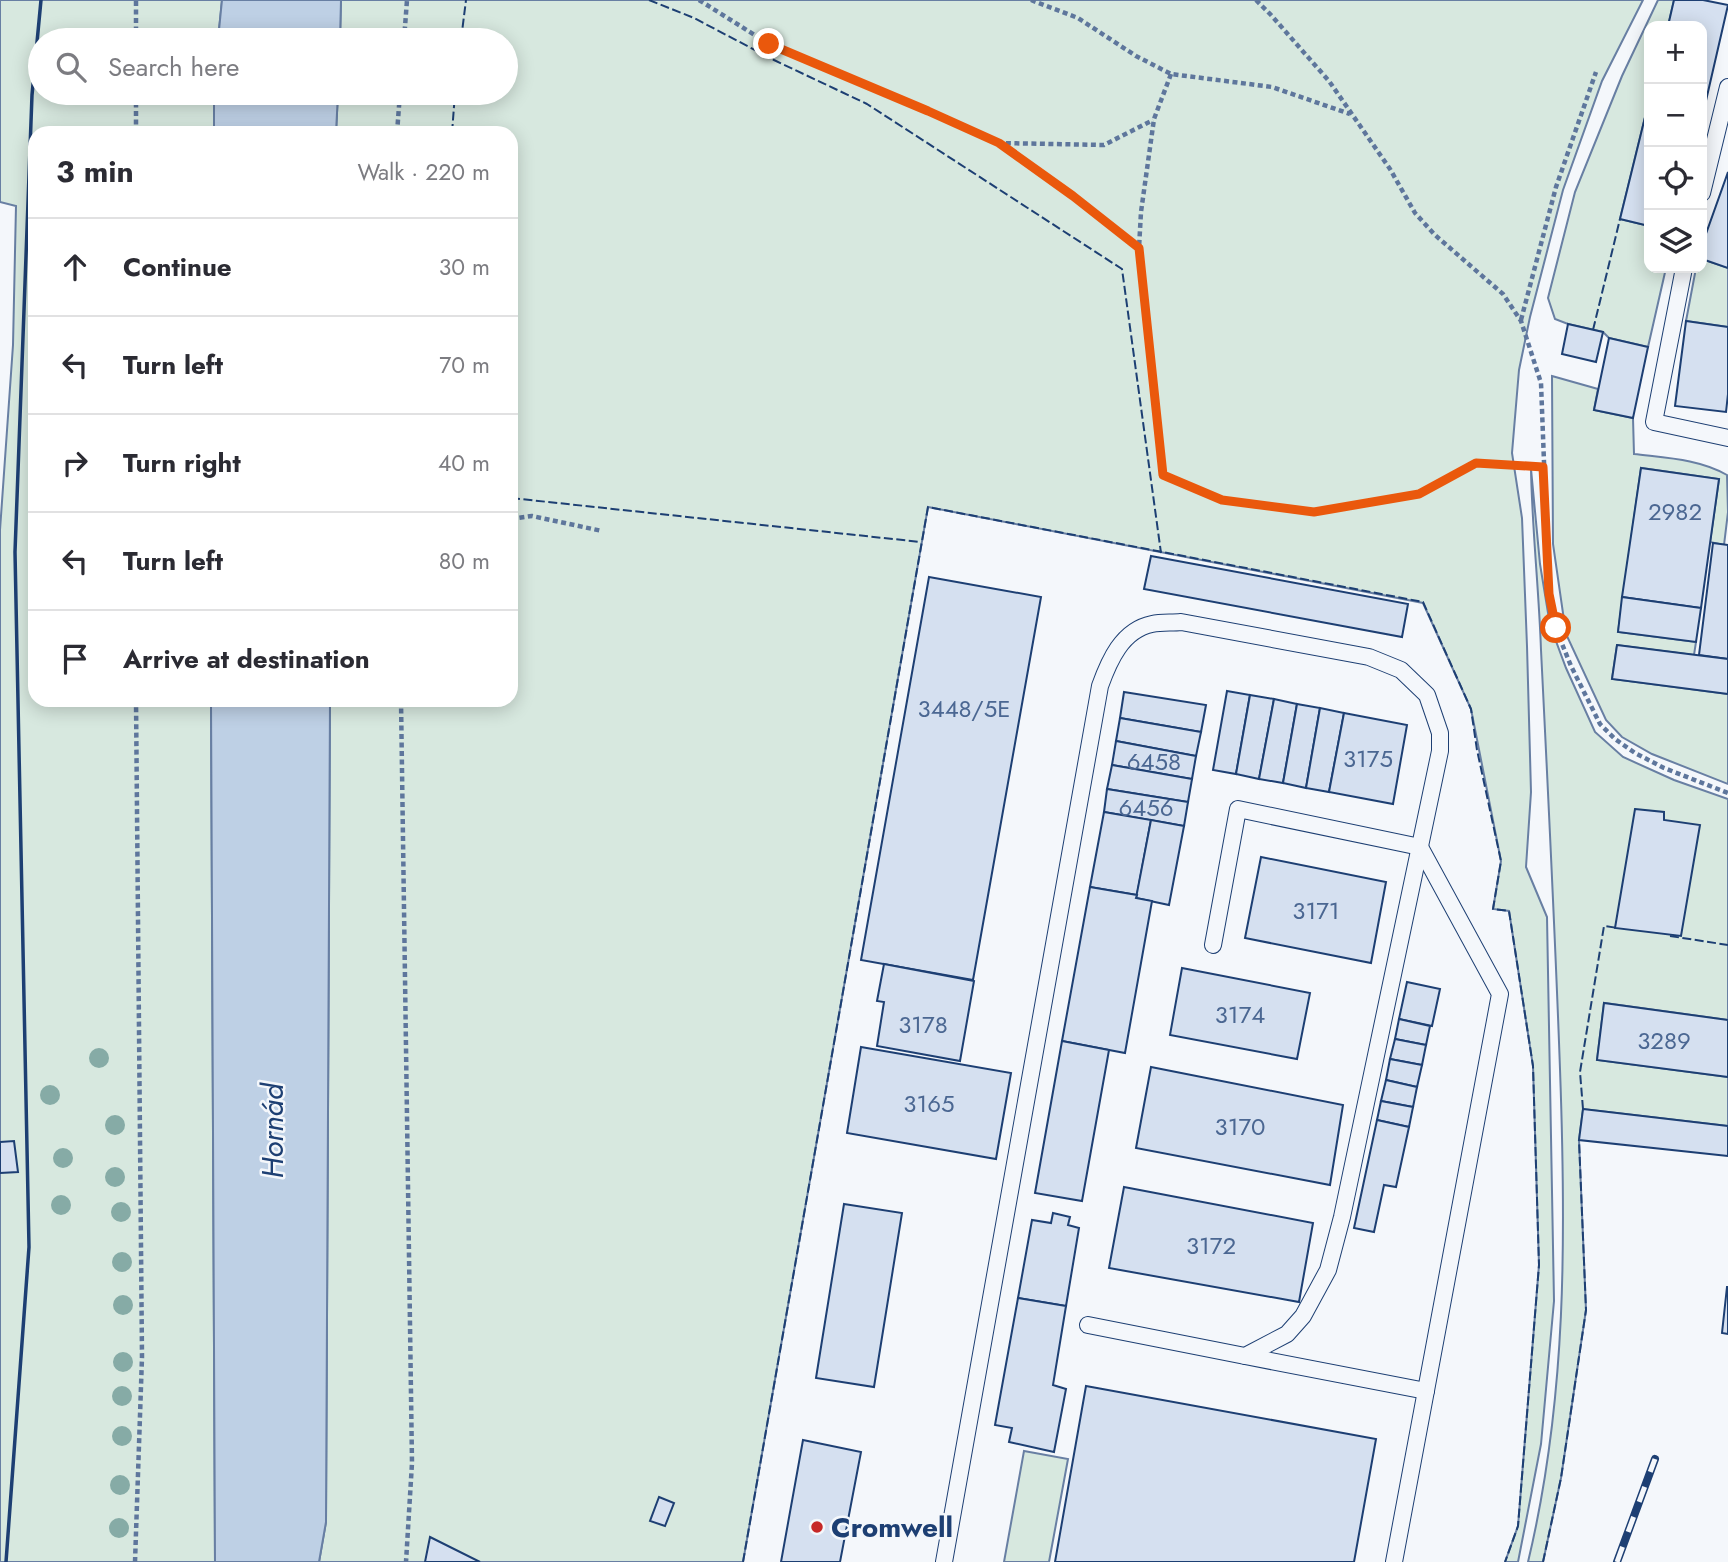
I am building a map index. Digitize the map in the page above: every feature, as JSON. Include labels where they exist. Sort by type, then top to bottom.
[{"type":"lane","points":[[1707,172],[1728,87]]},
{"type":"lane","points":[[1683,273],[1654,422],[1728,438]]},
{"type":"lane","points":[[944,1562],[1100,686],[1110,657],[1129,636],[1150,624],[1181,622],[1368,657],[1401,670],[1427,695],[1440,733],[1440,751],[1420,847],[1342,1217],[1328,1270],[1303,1316],[1287,1334],[1245,1356]]},
{"type":"lane","points":[[1213,945],[1238,809],[1420,847],[1500,993],[1394,1562]]},
{"type":"lane","points":[[1088,1325],[1426,1391]]},
{"type":"path","points":[[136,0],[136,28]]},
{"type":"path","points":[[405,28],[407,0]]},
{"type":"path","points":[[699,0],[769,44],[999,143],[1139,248]]},
{"type":"path","points":[[1031,0],[1078,18],[1136,56],[1171,74],[1272,87],[1351,114]]},
{"type":"path","points":[[1256,0],[1329,81],[1390,169],[1415,214],[1503,294],[1521,321],[1541,383],[1549,594],[1556,628],[1571,666],[1600,723],[1635,754],[1728,793]]},
{"type":"path","points":[[1521,321],[1556,187],[1596,72]]},
{"type":"path","points":[[1171,74],[1154,119],[1141,212],[1139,248],[1163,475],[1222,500],[1314,512],[1419,494],[1476,463],[1543,467]]},
{"type":"path","points":[[136,105],[136,126]]},
{"type":"path","points":[[398,126],[399,105]]},
{"type":"path","points":[[999,143],[1104,145],[1154,119]]},
{"type":"path","points":[[518,518],[532,516],[602,531]]},
{"type":"path","points":[[135,1562],[142,1357],[136,707]]},
{"type":"path","points":[[401,707],[412,1463],[406,1562]]},
{"type":"shaded area","points":[[0,0],[222,0],[219,28],[28,28],[28,105],[214,105],[214,126],[28,126],[28,707],[211,707],[215,1562],[0,1562],[0,530],[13,345],[16,206],[0,202]]},
{"type":"shaded area","points":[[341,0],[1643,0],[1602,81],[1563,190],[1519,370],[1512,453],[1522,518],[1527,646],[1531,792],[1526,867],[1547,917],[1554,1301],[1541,1444],[1518,1562],[1505,1562],[1518,1526],[1539,1265],[1533,1066],[1509,911],[1493,909],[1501,861],[1471,709],[1423,603],[928,507],[743,1562],[319,1562],[326,1522],[330,707],[518,707],[518,126],[336,126],[337,105],[518,105],[518,28],[340,28]]},
{"type":"shaded area","points":[[1658,0],[1674,0],[1669,21],[1648,21]]},
{"type":"shaded area","points":[[1644,30],[1644,121],[1620,219],[1644,225],[1644,273],[1665,273],[1648,347],[1609,338],[1603,332],[1555,319],[1548,298],[1575,192]]},
{"type":"shaded area","points":[[1707,261],[1728,268],[1728,327],[1686,321],[1695,273],[1707,273]]},
{"type":"shaded area","points":[[1552,376],[1598,389],[1594,410],[1633,418],[1634,454],[1694,462],[1727,475],[1728,512],[1724,545],[1710,542],[1719,479],[1641,468],[1618,632],[1696,642],[1694,655],[1617,645],[1612,679],[1728,694],[1728,784],[1652,754],[1622,737],[1606,720],[1566,634],[1553,544]]},
{"type":"shaded area","points":[[1531,469],[1540,564],[1550,625],[1595,732],[1623,757],[1674,780],[1728,799],[1728,1020],[1604,1003],[1597,1060],[1728,1077],[1728,1126],[1583,1109],[1579,1140],[1586,1310],[1561,1478],[1543,1562],[1528,1562],[1541,1501],[1557,1378],[1563,1193],[1554,912]]},
{"type":"shaded area","points":[[1024,1451],[1068,1459],[1049,1562],[1004,1562]]},
{"type":"water","points":[[222,0],[341,0],[340,28],[219,28]]},
{"type":"water","points":[[214,105],[337,105],[336,126],[214,126]]},
{"type":"water","name":"Hornád","points":[[211,707],[330,707],[326,1522],[319,1562],[215,1562]]},
{"type":"building","points":[[1674,0],[1703,0],[1728,5],[1707,96],[1707,21],[1669,21]]},
{"type":"building","points":[[1644,121],[1644,225],[1620,219]]},
{"type":"building","points":[[1728,172],[1728,268],[1707,261],[1707,231]]},
{"type":"building","points":[[1686,321],[1728,327],[1726,412],[1675,406]]},
{"type":"building","points":[[1568,324],[1603,332],[1596,362],[1562,354]]},
{"type":"building","points":[[1609,338],[1648,347],[1633,418],[1594,410]]},
{"type":"building","points":[[1641,468],[1719,479],[1701,608],[1622,597]]},
{"type":"building","points":[[1713,543],[1728,545],[1728,659],[1699,655]]},
{"type":"building","points":[[1151,556],[1408,604],[1402,637],[1144,589]]},
{"type":"building","points":[[929,577],[1041,597],[973,980],[861,960]]},
{"type":"building","points":[[1622,597],[1701,608],[1696,642],[1618,632]]},
{"type":"building","points":[[1617,645],[1728,659],[1728,694],[1612,679]]},
{"type":"building","points":[[1227,691],[1250,695],[1236,774],[1213,770]]},
{"type":"building","points":[[1124,692],[1206,705],[1201,732],[1120,718]]},
{"type":"building","points":[[1250,695],[1274,699],[1259,779],[1236,774]]},
{"type":"building","points":[[1274,699],[1297,704],[1283,783],[1259,779]]},
{"type":"building","points":[[1297,704],[1320,708],[1306,788],[1283,783]]},
{"type":"building","points":[[1320,708],[1344,713],[1329,792],[1306,788]]},
{"type":"building","points":[[1344,713],[1407,725],[1393,804],[1329,792]]},
{"type":"building","points":[[1120,718],[1201,732],[1196,756],[1116,741]]},
{"type":"building","points":[[1116,741],[1196,756],[1192,779],[1112,765]]},
{"type":"building","points":[[1112,765],[1192,779],[1188,802],[1107,789]]},
{"type":"building","points":[[1107,789],[1188,802],[1184,826],[1104,812]]},
{"type":"building","points":[[1635,809],[1664,812],[1664,820],[1700,825],[1681,936],[1615,928]]},
{"type":"building","points":[[1104,812],[1151,820],[1137,895],[1090,887]]},
{"type":"building","points":[[1151,820],[1184,826],[1169,905],[1136,898]]},
{"type":"building","points":[[1261,857],[1386,882],[1371,963],[1245,938]]},
{"type":"building","points":[[1090,887],[1137,895],[1136,898],[1152,901],[1125,1053],[1062,1041]]},
{"type":"building","points":[[884,964],[974,981],[960,1061],[877,1046],[884,1002],[877,1001]]},
{"type":"building","points":[[1182,968],[1310,993],[1297,1059],[1170,1035]]},
{"type":"building","points":[[1407,982],[1440,989],[1432,1026],[1399,1019]]},
{"type":"building","points":[[1604,1003],[1728,1020],[1728,1077],[1597,1060]]},
{"type":"building","points":[[1399,1019],[1430,1026],[1426,1045],[1395,1039]]},
{"type":"building","points":[[1395,1039],[1426,1045],[1422,1065],[1390,1059]]},
{"type":"building","points":[[1062,1041],[1109,1050],[1082,1201],[1035,1193]]},
{"type":"building","points":[[861,1047],[1011,1073],[996,1159],[847,1133]]},
{"type":"building","points":[[1390,1059],[1422,1065],[1417,1087],[1386,1080]]},
{"type":"building","points":[[1151,1067],[1343,1105],[1330,1185],[1136,1148]]},
{"type":"building","points":[[1386,1080],[1417,1087],[1413,1107],[1381,1101]]},
{"type":"building","points":[[1381,1101],[1413,1107],[1409,1127],[1377,1120]]},
{"type":"building","points":[[1583,1109],[1728,1126],[1728,1156],[1579,1140]]},
{"type":"building","points":[[1377,1120],[1409,1127],[1396,1187],[1384,1185],[1374,1232],[1354,1228]]},
{"type":"building","points":[[14,1141],[18,1172],[0,1173],[0,1142]]},
{"type":"building","points":[[1124,1187],[1313,1223],[1299,1302],[1109,1268]]},
{"type":"building","points":[[844,1204],[902,1213],[874,1387],[816,1378]]},
{"type":"building","points":[[1053,1213],[1070,1217],[1068,1225],[1079,1228],[1066,1306],[1018,1298],[1032,1220],[1051,1223]]},
{"type":"building","points":[[1728,1287],[1728,1334],[1722,1333]]},
{"type":"building","points":[[1018,1298],[1066,1306],[1053,1385],[1066,1389],[1054,1452],[1009,1442],[1012,1428],[995,1425]]},
{"type":"building","points":[[1086,1386],[1376,1439],[1354,1562],[1055,1562]]},
{"type":"building","name":"Cromwell","points":[[803,1440],[861,1452],[840,1562],[781,1562]]},
{"type":"building","points":[[659,1497],[674,1503],[665,1526],[650,1521]]},
{"type":"building","points":[[430,1537],[480,1562],[425,1562]]},
{"type":"railway","points":[[1617,1562],[1655,1459]]},
{"type":"fence","points":[[462,28],[466,0]]},
{"type":"fence","points":[[649,0],[694,18],[867,104],[1122,269],[1161,553]]},
{"type":"fence","points":[[453,126],[454,105]]},
{"type":"fence","points":[[1593,330],[1620,219]]},
{"type":"fence","points":[[518,499],[921,542]]},
{"type":"fence","points":[[743,1562],[928,507],[1423,602],[1471,709],[1501,861],[1493,909],[1509,911],[1533,1066],[1539,1265],[1518,1526],[1505,1562]]},
{"type":"fence","points":[[1583,1109],[1580,1072],[1604,926],[1618,928]]},
{"type":"fence","points":[[1670,936],[1728,945]]},
{"type":"fence","points":[[1543,1562],[1561,1478],[1586,1310],[1579,1140]]},
{"type":"wall","points":[[38,28],[41,0]]},
{"type":"wall","points":[[31,126],[32,105]]},
{"type":"wall","points":[[6,1562],[29,1247],[15,552],[28,203]]},
{"type":"place","name":"Cromwell","points":[[817,1527]]},
{"type":"route","points":[[769,44],[999,143],[1139,248],[1163,475],[1222,500],[1314,512],[1419,494],[1476,463],[1543,467],[1549,594],[1556,628]]}]
